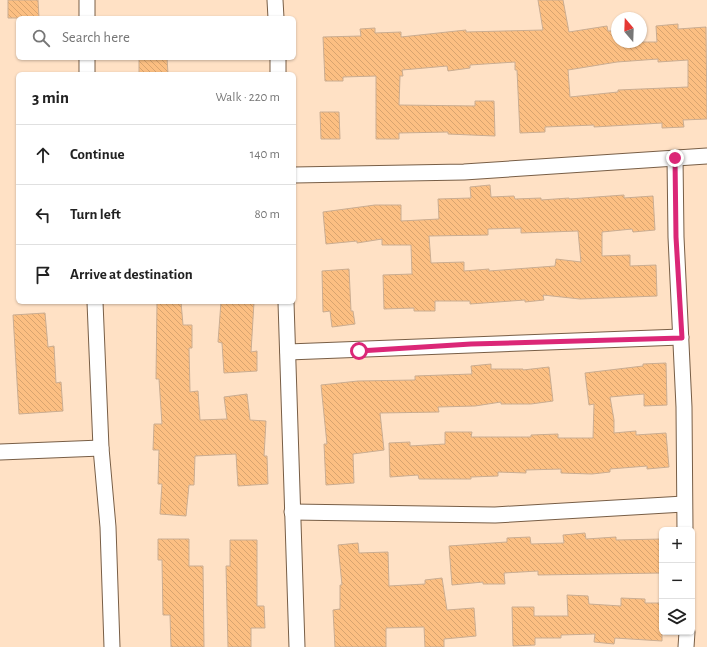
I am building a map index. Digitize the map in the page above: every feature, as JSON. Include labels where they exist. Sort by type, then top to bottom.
[{"type":"street","points":[[87,0],[87,16]]},
{"type":"street","points":[[275,0],[276,16]]},
{"type":"street","points":[[87,60],[87,72]]},
{"type":"street","points":[[278,60],[278,72]]},
{"type":"street","points":[[296,175],[464,172],[707,156]]},
{"type":"street","points":[[675,158],[676,237],[682,338],[684,406],[685,527]]},
{"type":"street","points":[[95,304],[101,448],[108,527],[112,647]]},
{"type":"street","points":[[286,304],[297,647]]},
{"type":"street","points":[[288,352],[359,351],[471,344],[682,338]]},
{"type":"street","points":[[0,452],[101,448]]},
{"type":"street","points":[[292,512],[495,515],[684,504]]},
{"type":"street","points":[[686,635],[686,647]]},
{"type":"building","points":[[8,0],[38,0],[39,16],[16,16],[16,18],[8,18]]},
{"type":"building","points":[[538,0],[563,0],[569,32],[607,26],[608,31],[611,31],[611,48],[647,48],[647,42],[657,42],[656,26],[678,24],[678,29],[706,27],[707,119],[683,120],[684,127],[662,128],[662,123],[594,127],[594,125],[545,127],[545,132],[520,133],[517,70],[515,70],[515,62],[470,65],[470,68],[448,71],[447,66],[402,70],[403,76],[400,76],[399,105],[475,106],[475,101],[494,101],[495,136],[448,134],[448,132],[399,133],[399,139],[376,139],[376,76],[343,77],[343,81],[325,81],[323,37],[361,36],[360,29],[375,28],[375,33],[401,32],[401,37],[466,30],[466,32],[543,30]],"holes":[[[658,59],[658,62],[688,60],[688,87],[618,90],[618,92],[570,97],[568,70],[617,62]]]},
{"type":"building","points":[[139,60],[167,60],[168,72],[139,72]]},
{"type":"building","points":[[320,112],[339,112],[340,139],[321,139]]},
{"type":"building","points":[[490,185],[491,197],[514,196],[515,199],[569,199],[624,195],[624,198],[653,196],[655,230],[633,232],[632,229],[602,232],[602,256],[630,255],[630,266],[656,265],[657,296],[580,299],[543,295],[544,300],[525,302],[525,300],[470,304],[470,301],[435,301],[435,311],[414,311],[414,308],[384,309],[383,275],[412,274],[411,245],[382,245],[382,239],[357,243],[357,241],[326,244],[323,212],[375,205],[401,205],[401,221],[439,219],[438,199],[471,198],[470,187]],"holes":[[[521,228],[521,233],[578,231],[581,262],[556,259],[555,266],[489,271],[489,269],[464,271],[464,262],[431,263],[429,236],[488,235],[488,229]]]},
{"type":"building","points":[[349,269],[351,311],[353,311],[355,324],[332,327],[330,311],[323,312],[322,271]]},
{"type":"building","points":[[157,304],[181,304],[183,325],[192,325],[192,348],[189,348],[190,392],[198,391],[200,420],[227,419],[224,397],[247,394],[250,420],[266,421],[264,456],[267,456],[268,484],[238,486],[236,454],[195,456],[194,485],[189,485],[186,516],[160,514],[162,484],[158,484],[159,450],[153,450],[154,424],[162,424],[159,379],[156,379]]},
{"type":"building","points":[[221,304],[254,304],[251,352],[257,351],[257,371],[224,373],[222,343],[218,342]]},
{"type":"building","points":[[45,313],[48,347],[54,346],[56,383],[61,382],[63,411],[19,414],[13,315]]},
{"type":"building","points":[[666,363],[667,405],[644,406],[644,394],[610,397],[614,420],[614,433],[636,431],[636,435],[666,433],[669,467],[647,469],[647,466],[610,469],[610,472],[592,474],[561,473],[561,469],[526,470],[526,473],[498,472],[498,476],[471,477],[471,479],[419,479],[418,475],[390,477],[389,443],[410,442],[410,446],[445,444],[445,432],[472,432],[471,437],[531,437],[531,435],[558,434],[558,438],[593,438],[594,404],[589,405],[585,373],[643,366],[643,364]]},
{"type":"building","points":[[491,364],[491,369],[523,370],[549,367],[553,401],[531,404],[501,404],[501,402],[475,406],[438,407],[439,412],[380,413],[384,450],[353,454],[354,483],[326,485],[324,444],[327,444],[321,385],[358,381],[415,380],[415,376],[472,374],[471,366]]},
{"type":"building","points":[[585,533],[586,539],[616,537],[616,540],[659,539],[659,573],[538,575],[538,571],[504,573],[505,584],[483,584],[483,582],[452,585],[449,546],[507,542],[507,538],[530,537],[531,544],[564,543],[563,535]]},
{"type":"building","points":[[158,539],[189,539],[189,566],[203,566],[204,647],[171,647],[170,615],[163,615],[162,560],[158,560]]},
{"type":"building","points":[[230,540],[257,540],[257,606],[264,606],[265,628],[251,628],[251,647],[228,647],[226,566],[230,566]]},
{"type":"building","points":[[358,543],[359,553],[388,552],[389,586],[425,584],[425,580],[442,578],[447,610],[474,608],[476,636],[444,639],[444,647],[425,647],[424,627],[386,628],[386,647],[335,647],[333,610],[340,609],[340,585],[342,585],[338,545]]},
{"type":"building","points":[[567,595],[588,596],[589,604],[621,606],[621,598],[645,599],[645,603],[659,603],[659,635],[662,635],[662,641],[615,638],[614,644],[594,642],[595,634],[561,635],[561,638],[535,638],[535,645],[513,646],[512,607],[534,607],[534,616],[568,616]]},
{"type":"route","points":[[359,351],[471,344],[682,338],[676,237],[675,158]]}]
